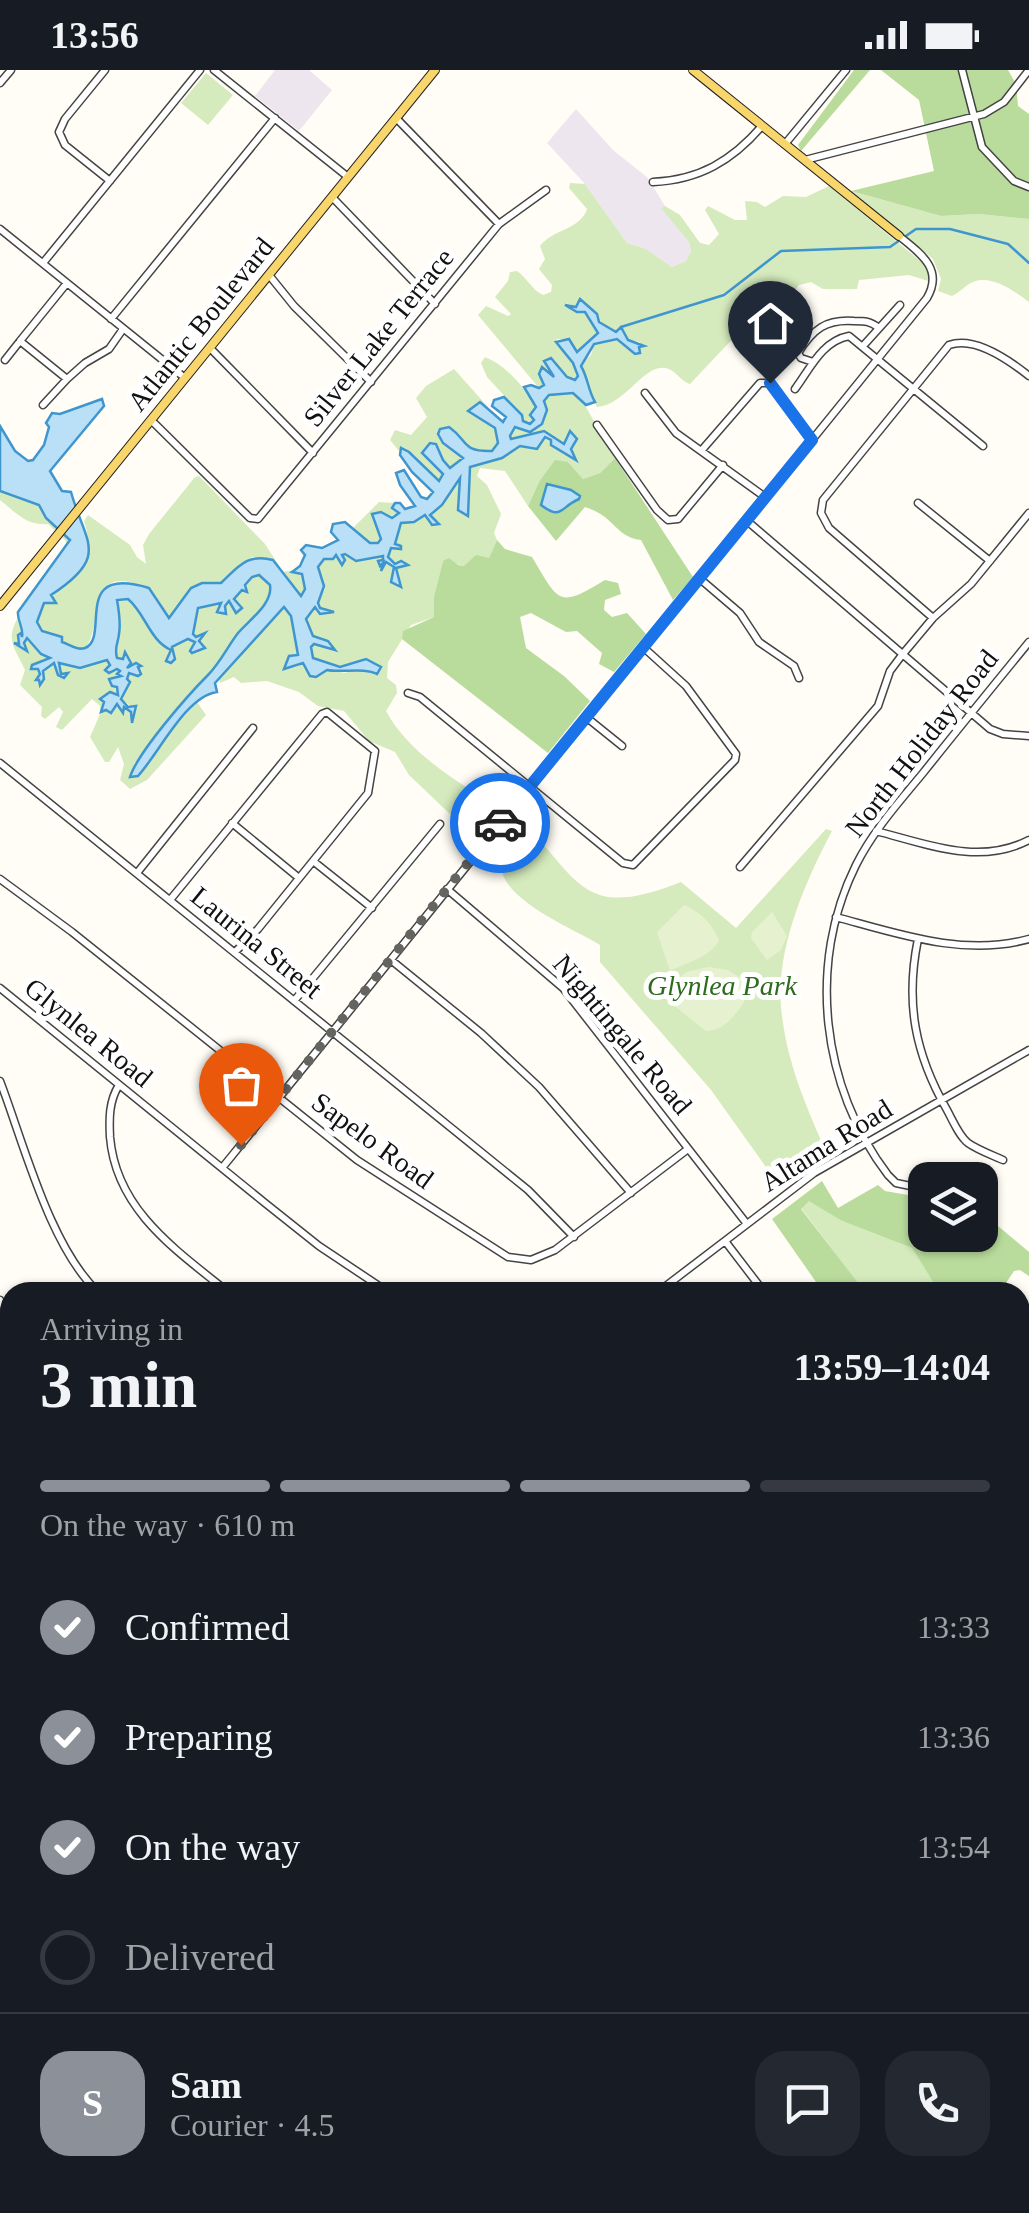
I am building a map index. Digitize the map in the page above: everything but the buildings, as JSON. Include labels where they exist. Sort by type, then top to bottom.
[{"type":"main road","name":"Atlantic Boulevard","points":[[0,606],[435,70]]},
{"type":"main road","points":[[693,70],[902,239]]},
{"type":"street","points":[[0,83],[10,70]]},
{"type":"street","points":[[105,70],[59,132],[65,145],[110,181]]},
{"type":"street","points":[[43,263],[200,70]]},
{"type":"street","points":[[214,70],[348,177]]},
{"type":"street","points":[[784,144],[846,70]]},
{"type":"street","points":[[962,70],[982,147],[1014,181],[1029,187]]},
{"type":"street","points":[[804,160],[996,108],[1029,70]]},
{"type":"street","points":[[111,319],[275,118]]},
{"type":"street","points":[[396,118],[499,224]]},
{"type":"street","points":[[653,182],[704,173],[736,153],[762,126]]},
{"type":"street","name":"Silver Lake Terrace","points":[[151,420],[254,520],[258,519],[499,224],[546,190]]},
{"type":"street","points":[[332,197],[435,304]]},
{"type":"street","points":[[0,229],[184,378]]},
{"type":"street","points":[[222,1168],[927,298],[934,283],[933,270],[902,239]]},
{"type":"street","points":[[269,275],[294,306],[371,382]]},
{"type":"street","points":[[5,360],[67,284]]},
{"type":"street","points":[[862,346],[900,304]]},
{"type":"street","points":[[813,362],[798,353],[824,324],[832,320],[861,321],[879,328]]},
{"type":"street","points":[[43,405],[85,363],[109,349],[123,328]]},
{"type":"street","points":[[794,389],[813,362],[839,338],[850,336],[982,446]]},
{"type":"street","points":[[20,341],[67,379]]},
{"type":"street","points":[[933,618],[829,528],[820,513],[823,500],[941,353],[955,343],[964,342],[988,351],[1029,376]]},
{"type":"street","points":[[210,348],[313,453]]},
{"type":"street","points":[[701,451],[760,383],[770,383],[812,440]]},
{"type":"street","points":[[645,393],[676,434],[765,497]]},
{"type":"street","points":[[597,425],[668,520],[678,519],[723,465]]},
{"type":"street","points":[[918,503],[990,561]]},
{"type":"street","points":[[740,867],[878,706],[890,671],[902,655],[933,618],[971,584],[1029,513]]},
{"type":"street","points":[[746,520],[970,714],[990,729],[1029,736]]},
{"type":"street","points":[[699,578],[740,613],[759,642],[794,666],[800,678]]},
{"type":"street","name":"North Holiday Road","points":[[908,1185],[896,1183],[883,1169],[868,1142],[848,1104],[829,1040],[826,980],[836,917],[856,865],[876,831],[1029,642]]},
{"type":"street","points":[[408,693],[420,697],[628,865],[640,860],[736,754],[686,686],[643,647]]},
{"type":"street","points":[[170,900],[326,712],[375,752],[368,793],[235,952]]},
{"type":"street","points":[[586,717],[622,746]]},
{"type":"street","points":[[137,873],[254,728]]},
{"type":"street","name":"Laurina Street","points":[[2,768],[528,1190],[574,1237]]},
{"type":"street","points":[[232,823],[299,878]]},
{"type":"street","points":[[294,1000],[440,824]]},
{"type":"street","points":[[876,831],[962,853],[997,852],[1029,840]]},
{"type":"street","points":[[313,861],[372,908]]},
{"type":"street","name":"Sapelo Road","points":[[0,879],[357,1160],[498,1253],[531,1260],[555,1250],[688,1148]]},
{"type":"street","name":"Nightingale Road","points":[[447,889],[563,988],[747,1224]]},
{"type":"street","points":[[836,917],[918,938],[969,946],[1029,939]]},
{"type":"street","points":[[918,938],[912,973],[912,1018],[925,1069],[967,1142],[1003,1160]]},
{"type":"street","points":[[391,960],[481,1033],[539,1087],[631,1193]]},
{"type":"street","name":"Glynlea Road","points":[[2,991],[320,1246],[373,1282]]},
{"type":"street","name":"Altama Road","points":[[671,1282],[814,1173],[1029,1050]]},
{"type":"street","points":[[0,1082],[58,1233],[90,1282]]},
{"type":"street","points":[[118,1085],[110,1106],[110,1130],[114,1160],[126,1191],[160,1236],[216,1282]]},
{"type":"street","points":[[725,1241],[756,1282]]},
{"type":"shaded area","points":[[275,70],[309,70],[332,90],[299,131],[255,96]]},
{"type":"shaded area","points":[[576,109],[613,150],[648,178],[665,206],[662,208],[689,242],[691,253],[686,261],[672,267],[646,249],[627,243],[585,184],[547,143]]},
{"type":"green space","points":[[854,70],[870,70],[801,151],[798,145]]},
{"type":"green space","points":[[881,70],[1008,70],[1016,84],[1018,106],[1029,114],[1029,219],[979,214],[941,216],[851,191],[934,171],[919,100]]},
{"type":"green space","points":[[206,73],[233,95],[208,125],[181,103]]},
{"type":"green space","points":[[570,183],[585,184],[627,243],[646,249],[672,267],[686,261],[691,252],[689,242],[661,208],[665,206],[680,215],[700,243],[709,245],[719,234],[705,210],[708,206],[735,220],[747,220],[745,201],[765,207],[783,196],[806,197],[829,186],[924,264],[929,272],[928,281],[909,275],[859,280],[857,289],[823,289],[811,282],[799,285],[794,291],[797,303],[767,331],[766,337],[777,347],[759,359],[749,338],[739,332],[690,384],[671,370],[653,370],[618,399],[597,407],[582,363],[591,355],[594,344],[617,339],[640,351],[640,342],[628,340],[620,330],[616,332],[599,322],[582,301],[576,307],[567,303],[576,312],[585,312],[598,334],[577,353],[569,339],[556,339],[578,376],[575,381],[548,369],[555,377],[545,370],[541,378],[544,385],[539,388],[478,315],[486,306],[511,314],[495,297],[510,272],[517,271],[543,295],[551,292],[552,285],[539,269],[545,259],[540,246],[579,221],[587,209],[569,188]]},
{"type":"green space","points":[[851,191],[941,216],[979,214],[1029,219],[1029,302],[988,280],[973,282],[952,296],[938,291],[941,279],[933,259]]},
{"type":"green space","points":[[485,357],[508,372],[531,399],[536,407],[530,424],[523,421],[522,415],[487,377],[481,363]]},
{"type":"green space","points":[[454,369],[488,407],[491,414],[480,403],[469,411],[495,428],[498,443],[492,451],[474,450],[455,431],[444,427],[443,443],[463,458],[450,468],[439,448],[430,443],[422,453],[443,474],[439,481],[390,440],[395,430],[411,435],[427,417],[416,398],[426,386]]},
{"type":"green space","points":[[558,393],[579,395],[615,458],[600,473],[583,479],[568,462],[539,482],[528,506],[505,471],[480,468],[477,476],[487,485],[501,514],[489,558],[464,566],[443,561],[434,596],[434,617],[411,625],[388,662],[387,678],[396,685],[397,693],[386,711],[396,726],[437,767],[503,809],[483,834],[451,815],[409,775],[395,752],[369,741],[344,711],[318,706],[299,692],[267,681],[241,683],[234,677],[220,683],[219,679],[284,607],[291,616],[298,655],[291,656],[294,668],[305,663],[310,676],[327,670],[346,673],[355,662],[334,666],[313,658],[314,643],[332,649],[313,636],[306,619],[316,607],[318,612],[325,608],[318,603],[322,589],[318,567],[326,559],[345,553],[360,558],[383,556],[382,570],[386,561],[394,567],[396,584],[400,585],[396,568],[403,562],[395,564],[388,558],[391,548],[399,547],[394,539],[400,523],[425,515],[432,518],[430,514],[442,505],[460,478],[457,504],[469,515],[470,467],[502,458],[520,446],[534,449],[545,437],[575,459],[568,434],[564,445],[536,433],[510,439],[515,427],[525,431],[544,418],[545,398]]},
{"type":"green space","points":[[615,458],[693,577],[673,600],[641,540],[626,535],[585,507],[556,541],[528,506],[555,460],[568,462],[583,479],[600,473]]},
{"type":"green space","points":[[199,476],[265,544],[283,572],[293,570],[294,574],[302,574],[305,589],[300,597],[273,560],[252,557],[221,583],[202,583],[169,619],[158,600],[137,584],[116,582],[107,586],[85,648],[39,628],[38,613],[42,606],[78,573],[87,555],[84,521],[88,515],[130,545],[146,564],[143,545],[149,534]]},
{"type":"green space","points":[[0,491],[39,506],[70,540],[67,548],[66,541],[48,524],[28,521],[0,500]]},
{"type":"green space","points":[[379,502],[395,503],[392,508],[400,512],[389,517],[378,543],[370,544],[353,528]]},
{"type":"green space","points":[[497,540],[505,549],[532,557],[548,584],[561,596],[578,595],[605,580],[618,583],[621,594],[605,600],[604,610],[612,617],[627,613],[646,634],[614,672],[599,664],[602,653],[577,631],[566,632],[531,613],[520,617],[526,648],[590,701],[548,753],[402,639],[403,631],[434,617],[434,596],[443,561],[449,558],[464,566],[476,555],[489,558]]},
{"type":"green space","points":[[259,575],[270,585],[261,609],[134,764],[144,770],[197,702],[206,715],[147,780],[130,789],[120,780],[124,764],[118,747],[109,762],[105,762],[90,737],[100,706],[92,699],[62,730],[56,727],[63,712],[59,707],[45,719],[41,716],[42,707],[20,685],[25,670],[12,640],[17,619],[23,637],[18,636],[22,640],[19,644],[27,649],[26,637],[50,658],[32,669],[38,669],[41,683],[43,671],[54,662],[58,675],[64,675],[60,674],[59,663],[80,668],[107,660],[110,665],[106,670],[117,669],[122,676],[109,679],[117,687],[118,695],[105,697],[101,707],[111,713],[115,704],[131,712],[131,721],[132,707],[121,699],[129,672],[141,665],[127,668],[124,658],[117,659],[117,600],[127,598],[134,604],[158,640],[171,650],[171,662],[172,646],[190,639],[195,641],[195,651],[201,649],[193,634],[198,608],[222,603],[218,613],[224,612],[227,601],[242,606],[233,599],[252,577]]},
{"type":"green space","name":"Glynlea Park","points":[[515,815],[584,887],[621,898],[681,882],[736,928],[826,829],[832,831],[793,920],[780,993],[794,1070],[828,1156],[781,1188],[711,1090],[600,962],[600,945],[536,909],[508,884],[502,871],[502,856],[493,842]]},
{"type":"green space","points":[[684,905],[705,919],[719,940],[704,955],[670,971],[657,932]]},
{"type":"green space","points":[[772,912],[787,936],[781,950],[767,960],[751,938]]},
{"type":"green space","points":[[709,967],[728,970],[753,986],[728,1022],[706,1031],[661,995],[686,972]]},
{"type":"green space","points":[[822,1181],[838,1208],[878,1185],[885,1191],[908,1195],[908,1246],[842,1221],[809,1201],[801,1209],[857,1282],[816,1282],[772,1219]]},
{"type":"green space","points":[[809,1200],[842,1221],[908,1246],[908,1252],[914,1252],[933,1282],[856,1282],[801,1208]]},
{"type":"green space","points":[[998,1226],[1029,1252],[1029,1276],[1020,1270],[1014,1271],[1007,1282],[933,1282],[914,1252],[998,1252]]},
{"type":"water","points":[[580,299],[597,314],[599,322],[616,332],[621,327],[628,340],[644,346],[635,354],[617,339],[594,344],[581,366],[595,402],[586,405],[573,393],[549,395],[544,401],[547,410],[542,424],[530,432],[515,427],[510,436],[511,439],[544,431],[564,444],[570,431],[577,439],[571,449],[576,460],[545,437],[537,449],[520,446],[502,458],[470,467],[468,516],[458,510],[460,478],[442,505],[430,515],[439,524],[432,525],[425,515],[414,522],[401,523],[395,544],[401,549],[391,548],[388,557],[395,564],[401,561],[408,565],[396,568],[401,587],[391,582],[394,567],[386,562],[381,571],[383,563],[380,566],[378,561],[383,556],[356,561],[345,554],[342,565],[336,555],[324,559],[318,567],[324,586],[318,603],[320,608],[334,612],[320,614],[315,607],[306,619],[313,636],[328,641],[335,650],[314,644],[313,658],[340,667],[366,659],[381,667],[377,674],[327,670],[316,677],[310,676],[303,663],[284,669],[289,656],[298,655],[291,616],[284,607],[215,683],[217,692],[184,714],[138,776],[130,777],[165,724],[268,599],[270,585],[259,575],[245,585],[247,592],[242,590],[234,599],[242,608],[236,613],[229,601],[226,614],[217,612],[221,603],[198,608],[193,634],[196,637],[205,633],[199,641],[205,648],[192,653],[195,642],[188,639],[172,647],[175,659],[171,663],[166,661],[171,650],[158,640],[134,605],[128,599],[117,600],[117,658],[123,659],[125,652],[131,663],[127,668],[136,663],[141,666],[138,676],[129,673],[130,682],[121,699],[128,707],[136,706],[132,723],[131,712],[124,707],[123,713],[117,704],[111,713],[101,712],[104,702],[100,699],[110,692],[118,695],[117,687],[109,679],[121,676],[117,669],[109,673],[105,670],[110,665],[107,660],[80,668],[59,663],[61,674],[68,673],[64,678],[58,675],[54,663],[43,671],[40,685],[36,680],[40,674],[38,669],[31,669],[32,665],[50,658],[27,638],[27,651],[14,643],[19,644],[21,633],[22,637],[18,612],[70,540],[46,518],[39,505],[0,491],[0,426],[15,451],[28,461],[33,460],[44,445],[49,427],[46,423],[52,413],[60,414],[102,399],[104,406],[50,471],[62,491],[71,492],[87,537],[87,559],[70,581],[51,595],[56,603],[44,603],[37,622],[42,631],[82,649],[92,642],[97,605],[109,586],[125,583],[149,588],[169,618],[191,588],[202,583],[221,583],[256,558],[273,560],[301,596],[305,589],[302,574],[292,572],[305,555],[301,550],[306,545],[322,548],[338,540],[331,532],[333,524],[345,522],[370,543],[378,543],[381,539],[372,514],[381,512],[392,518],[399,513],[392,508],[395,503],[405,509],[415,506],[396,473],[404,470],[421,497],[427,499],[433,492],[412,472],[400,455],[401,448],[439,481],[443,474],[422,453],[430,443],[436,444],[450,468],[463,458],[443,443],[438,434],[440,429],[449,427],[475,450],[492,451],[498,443],[495,428],[468,411],[480,402],[503,422],[506,417],[492,406],[494,400],[504,397],[530,424],[536,407],[524,387],[544,385],[539,374],[542,367],[554,377],[544,361],[551,358],[567,377],[575,380],[578,376],[573,363],[556,342],[569,339],[577,352],[598,333],[585,312],[565,305],[576,307]]},
{"type":"water","points":[[547,484],[571,490],[579,499],[561,511],[548,510],[541,505]]},
{"type":"waterway","points":[[621,327],[724,295],[781,251],[890,247],[916,229],[950,229],[1008,244],[1029,263]]},
{"type":"way so far","points":[[241,1145],[500,823]]},
{"type":"route","points":[[500,823],[812,440],[770,383]]}]
